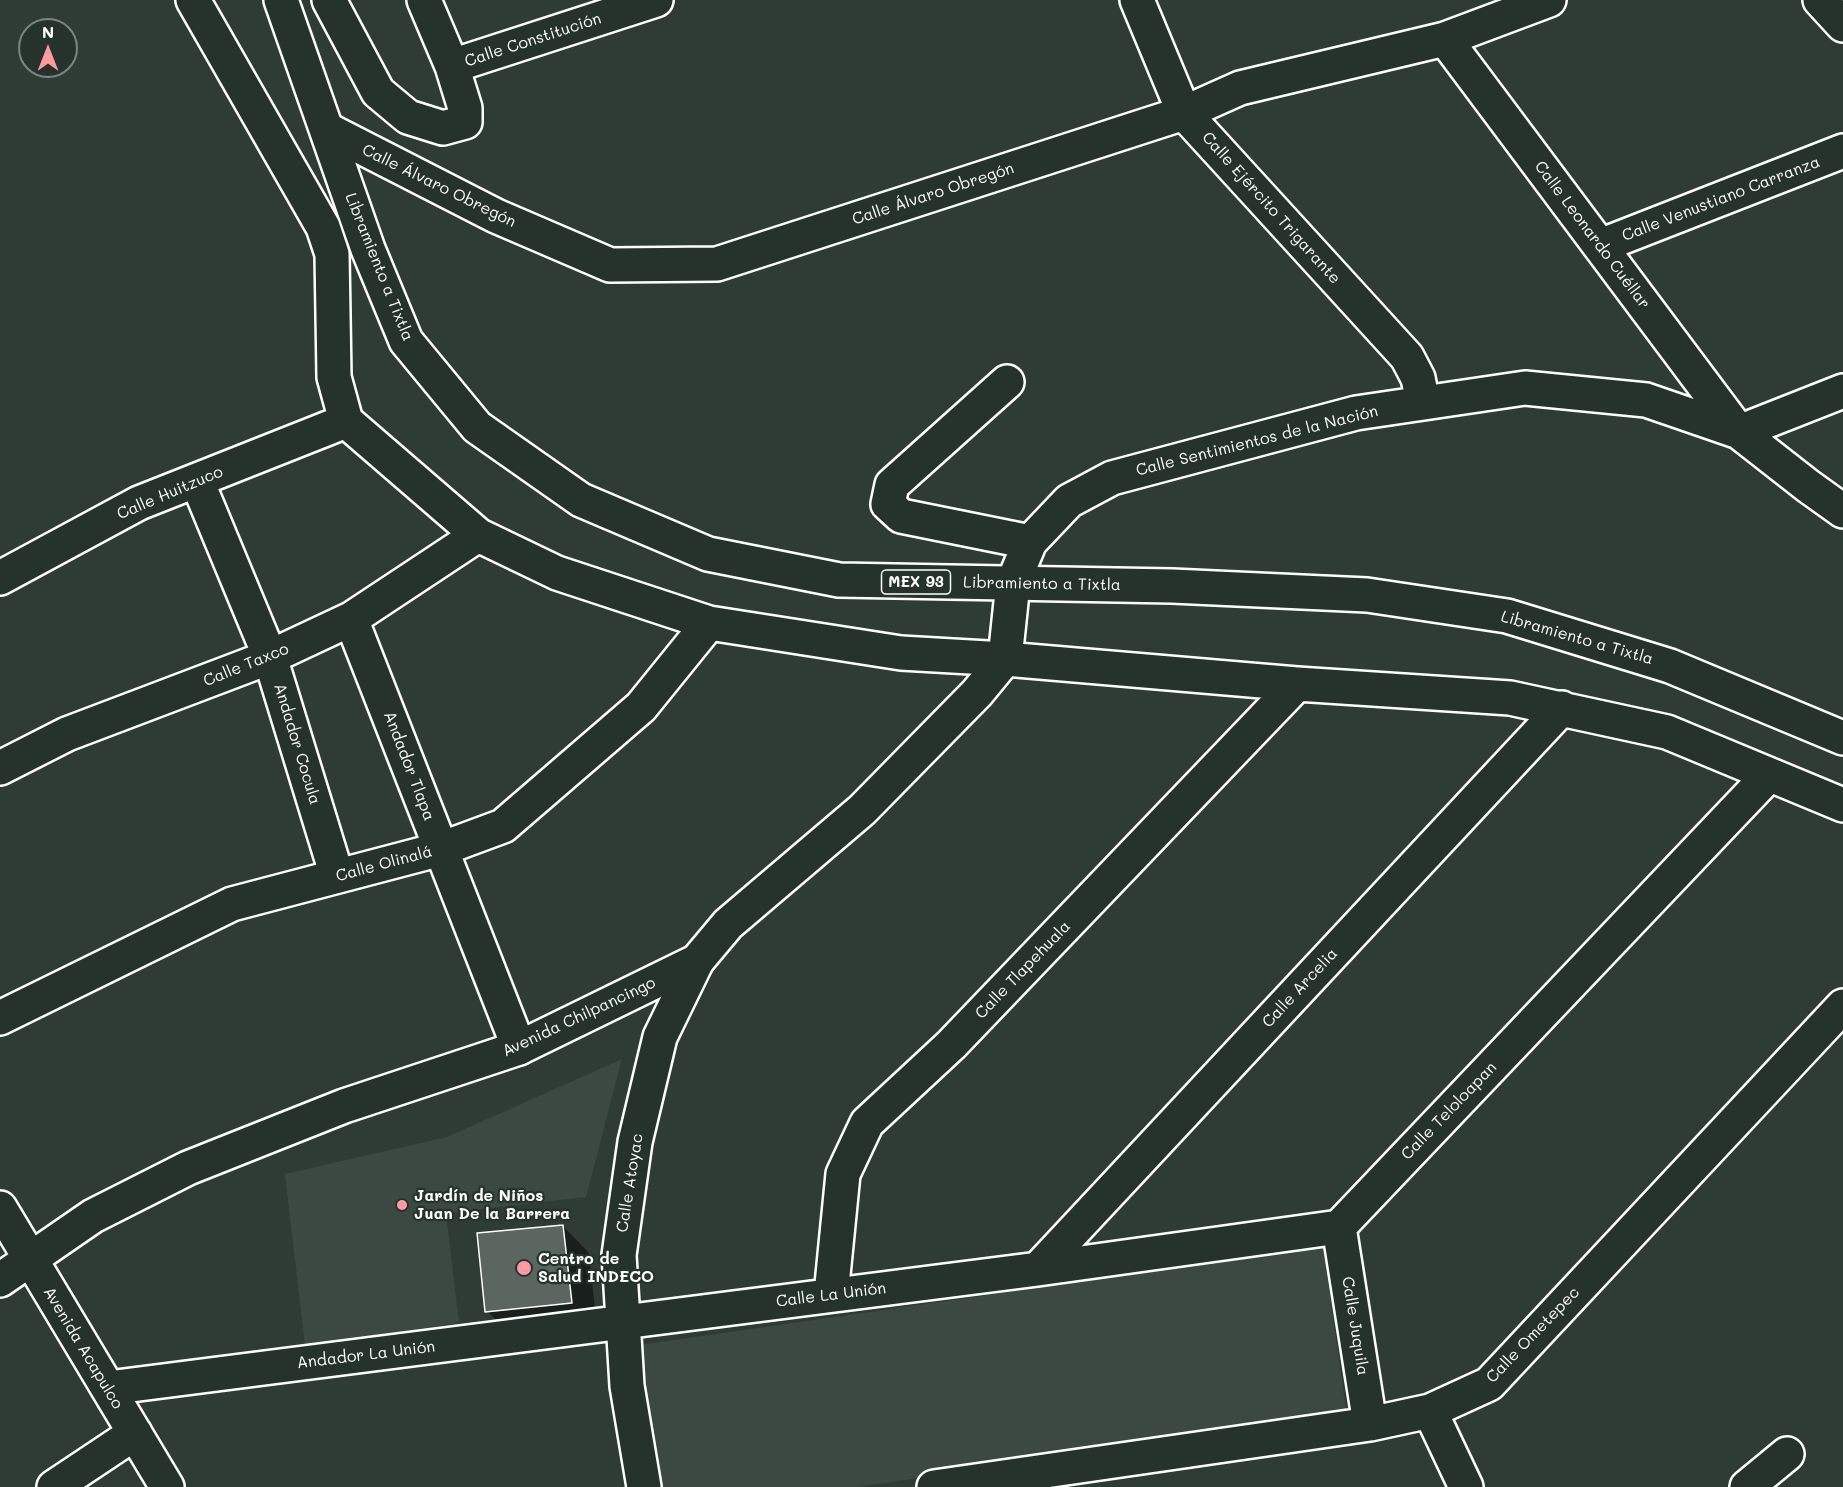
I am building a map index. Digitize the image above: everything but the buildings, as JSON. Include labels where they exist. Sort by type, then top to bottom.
[{"type":"street","points":[[193,0],[323,227],[332,254],[334,377],[346,421],[477,535],[557,573],[709,623],[902,653],[1510,698],[1667,732],[1843,805]]},
{"type":"street","name":"Libramiento a Tixtla","points":[[281,0],[369,249],[406,341],[477,427],[581,500],[708,554],[839,580],[1172,586],[1367,595],[1508,616],[1670,666],[1843,738]]},
{"type":"street","name":"Calle Constitución","points":[[329,0],[378,92],[408,117],[443,128],[465,122],[465,108],[452,66],[656,0]]},
{"type":"street","points":[[424,0],[452,66]]},
{"type":"street","name":"Calle Ejército Trigarante","points":[[1137,0],[1184,113],[1407,357],[1418,378],[1423,403]]},
{"type":"street","name":"Calle Álvaro Obregón","points":[[328,130],[496,216],[610,265],[717,264],[1184,113],[1240,88],[1445,39],[1549,0]]},
{"type":"street","points":[[1820,0],[1843,25]]},
{"type":"street","name":"Calle Leonardo Cuéllar","points":[[1445,39],[1739,432]]},
{"type":"street","name":"Calle Venustiano Carranza","points":[[1600,246],[1843,151]]},
{"type":"street","points":[[332,254],[369,249]]},
{"type":"street","points":[[1007,382],[892,485],[888,504],[901,516],[1030,542]]},
{"type":"street","name":"Calle Sentimientos de la Nación","points":[[1013,583],[1030,542],[1069,501],[1112,478],[1356,412],[1525,388],[1646,400],[1739,432],[1843,511]]},
{"type":"street","points":[[1739,432],[1843,391]]},
{"type":"street","name":"Calle Huitzuco","points":[[0,578],[139,503],[346,421]]},
{"type":"street","name":"Andador Cocula","points":[[197,481],[270,657],[338,876]]},
{"type":"street","name":"Calle Taxco","points":[[0,768],[67,734],[270,657],[351,619],[477,535]]},
{"type":"street","points":[[1005,659],[1013,583]]},
{"type":"street","name":"Andador Tlapa","points":[[351,619],[519,1048]]},
{"type":"street","name":"Calle Olinalá","points":[[0,1018],[232,904],[441,849],[503,826],[641,707],[709,623]]},
{"type":"street","name":"Avenida Chilpancingo","points":[[0,1280],[31,1261],[93,1216],[188,1168],[344,1106],[519,1048],[697,961],[728,924],[862,810],[977,693],[1005,659]]},
{"type":"street","name":"Calle Tlapehuala","points":[[831,1295],[843,1174],[867,1123],[951,1045],[1297,684]]},
{"type":"street","name":"Calle Arcelia","points":[[1038,1269],[1562,708]]},
{"type":"street","name":"Calle Teloloapan","points":[[1339,1227],[1769,775]]},
{"type":"street","name":"Calle Atoyac","points":[[644,1487],[627,1386],[619,1255],[635,1142],[660,1037],[697,961]]},
{"type":"street","name":"Calle Ometepec","points":[[934,1487],[1370,1424],[1430,1411],[1489,1384],[1843,1006]]},
{"type":"street","name":"Avenida Acapulco","points":[[0,1208],[167,1487]]},
{"type":"street","points":[[1038,1269],[1339,1227]]},
{"type":"street","name":"Calle Juquila","points":[[1339,1227],[1370,1424]]},
{"type":"street","name":"Calle La Unión","points":[[624,1322],[1038,1269]]},
{"type":"street","name":"Andador La Unión","points":[[108,1388],[624,1322]]},
{"type":"street","points":[[1430,1411],[1466,1487]]},
{"type":"street","points":[[54,1487],[135,1433]]},
{"type":"street","points":[[1747,1487],[1787,1454]]},
{"type":"shaded area","name":"Jardín de Niños Juan De la Barrera","points":[[622,1059],[586,1197],[446,1213],[459,1323],[305,1346],[285,1174],[447,1137]]},
{"type":"shaded area","points":[[1323,1247],[1347,1416],[857,1487],[659,1487],[639,1345]]},
{"type":"place","name":"Jardín de Niños Juan De la Barrera","points":[[402,1205]]},
{"type":"place","name":"Centro de Salud INDECO","points":[[524,1268]]}]
